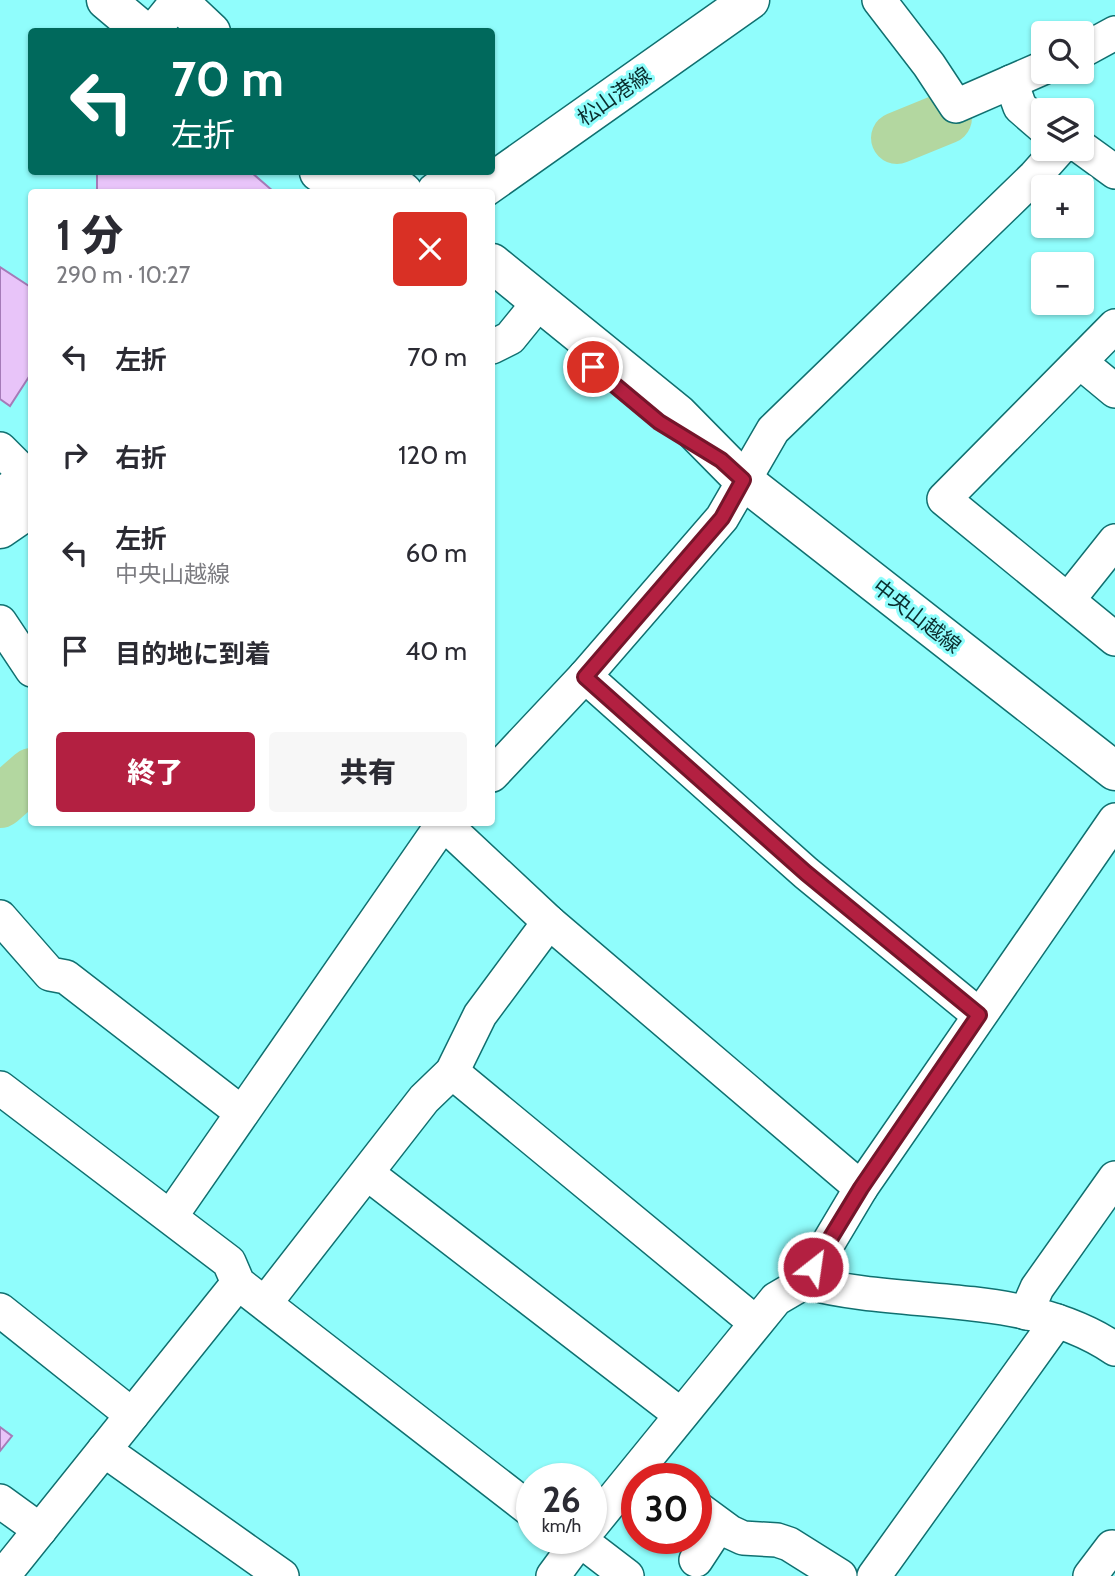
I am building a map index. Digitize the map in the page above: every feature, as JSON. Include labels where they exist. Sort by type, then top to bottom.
[{"type":"main road","points":[[106,0],[140,28]]},
{"type":"main road","points":[[177,0],[207,28]]},
{"type":"main road","name":"松山港線","points":[[495,150],[706,0]]},
{"type":"main road","name":"松山港線","points":[[482,189],[750,0]]},
{"type":"main road","points":[[324,175],[347,189]]},
{"type":"main road","points":[[381,175],[399,189]]},
{"type":"main road","points":[[440,189],[461,175]]},
{"type":"main road","name":"中央山越線","points":[[495,266],[533,309],[659,422],[732,470],[1115,771]]},
{"type":"main road","name":"中央山越線","points":[[495,292],[533,309]]},
{"type":"main road","points":[[0,529],[25,488]]},
{"type":"street","points":[[155,28],[177,0]]},
{"type":"street","points":[[879,0],[929,65],[956,106],[1031,73]]},
{"type":"street","points":[[1094,44],[1115,33]]},
{"type":"street","points":[[1011,82],[1020,107],[1031,117]]},
{"type":"street","points":[[1094,157],[1115,172]]},
{"type":"street","points":[[495,772],[585,677],[722,518],[732,470],[1048,161]]},
{"type":"street","points":[[495,346],[510,338],[533,309]]},
{"type":"street","points":[[1115,326],[944,499],[1115,639]]},
{"type":"street","points":[[1080,362],[1115,391]]},
{"type":"street","points":[[0,449],[25,488]]},
{"type":"street","points":[[1068,600],[1115,541]]},
{"type":"street","points":[[0,622],[28,664]]},
{"type":"street","points":[[585,677],[806,873],[979,1015]]},
{"type":"street","points":[[655,1463],[681,1415],[756,1323],[776,1299],[805,1282],[861,1188],[1115,820]]},
{"type":"street","points":[[171,1216],[441,826]]},
{"type":"street","points":[[446,826],[549,922],[861,1188]]},
{"type":"street","points":[[0,917],[50,974],[66,977],[242,1113]]},
{"type":"street","points":[[266,1302],[424,1099],[452,1072],[480,1015],[549,922]]},
{"type":"street","points":[[452,1072],[756,1323]]},
{"type":"street","points":[[0,1088],[229,1262],[239,1283],[516,1498]]},
{"type":"street","points":[[368,1174],[681,1415]]},
{"type":"street","points":[[874,1576],[1041,1317],[1037,1288],[1115,1178]]},
{"type":"street","points":[[805,1282],[840,1291],[1041,1317],[1115,1349]]},
{"type":"street","points":[[3,1576],[239,1283]]},
{"type":"street","points":[[0,1310],[132,1415]]},
{"type":"street","points":[[104,1450],[282,1576]]},
{"type":"street","points":[[607,1511],[621,1498]]},
{"type":"street","points":[[0,1501],[40,1530]]},
{"type":"street","points":[[712,1519],[743,1538],[777,1540],[789,1544],[840,1576]]},
{"type":"street","points":[[1090,1576],[1112,1547],[1115,1549]]},
{"type":"street","points":[[553,1576],[568,1554]]},
{"type":"street","points":[[600,1554],[627,1576]]},
{"type":"street","points":[[696,1560],[698,1554]]},
{"type":"building","points":[[97,175],[254,175],[271,189],[97,189]]},
{"type":"building","points":[[0,267],[28,285],[28,378],[10,406],[0,399]]},
{"type":"building","points":[[0,1427],[12,1436],[0,1451]]},
{"type":"waterway","points":[[897,138],[946,118]]},
{"type":"waterway","points":[[0,802],[28,778]]},
{"type":"route","points":[[593,367],[659,422],[721,460],[743,480],[722,518],[585,677],[806,873],[979,1015],[861,1188],[813,1267]]}]
